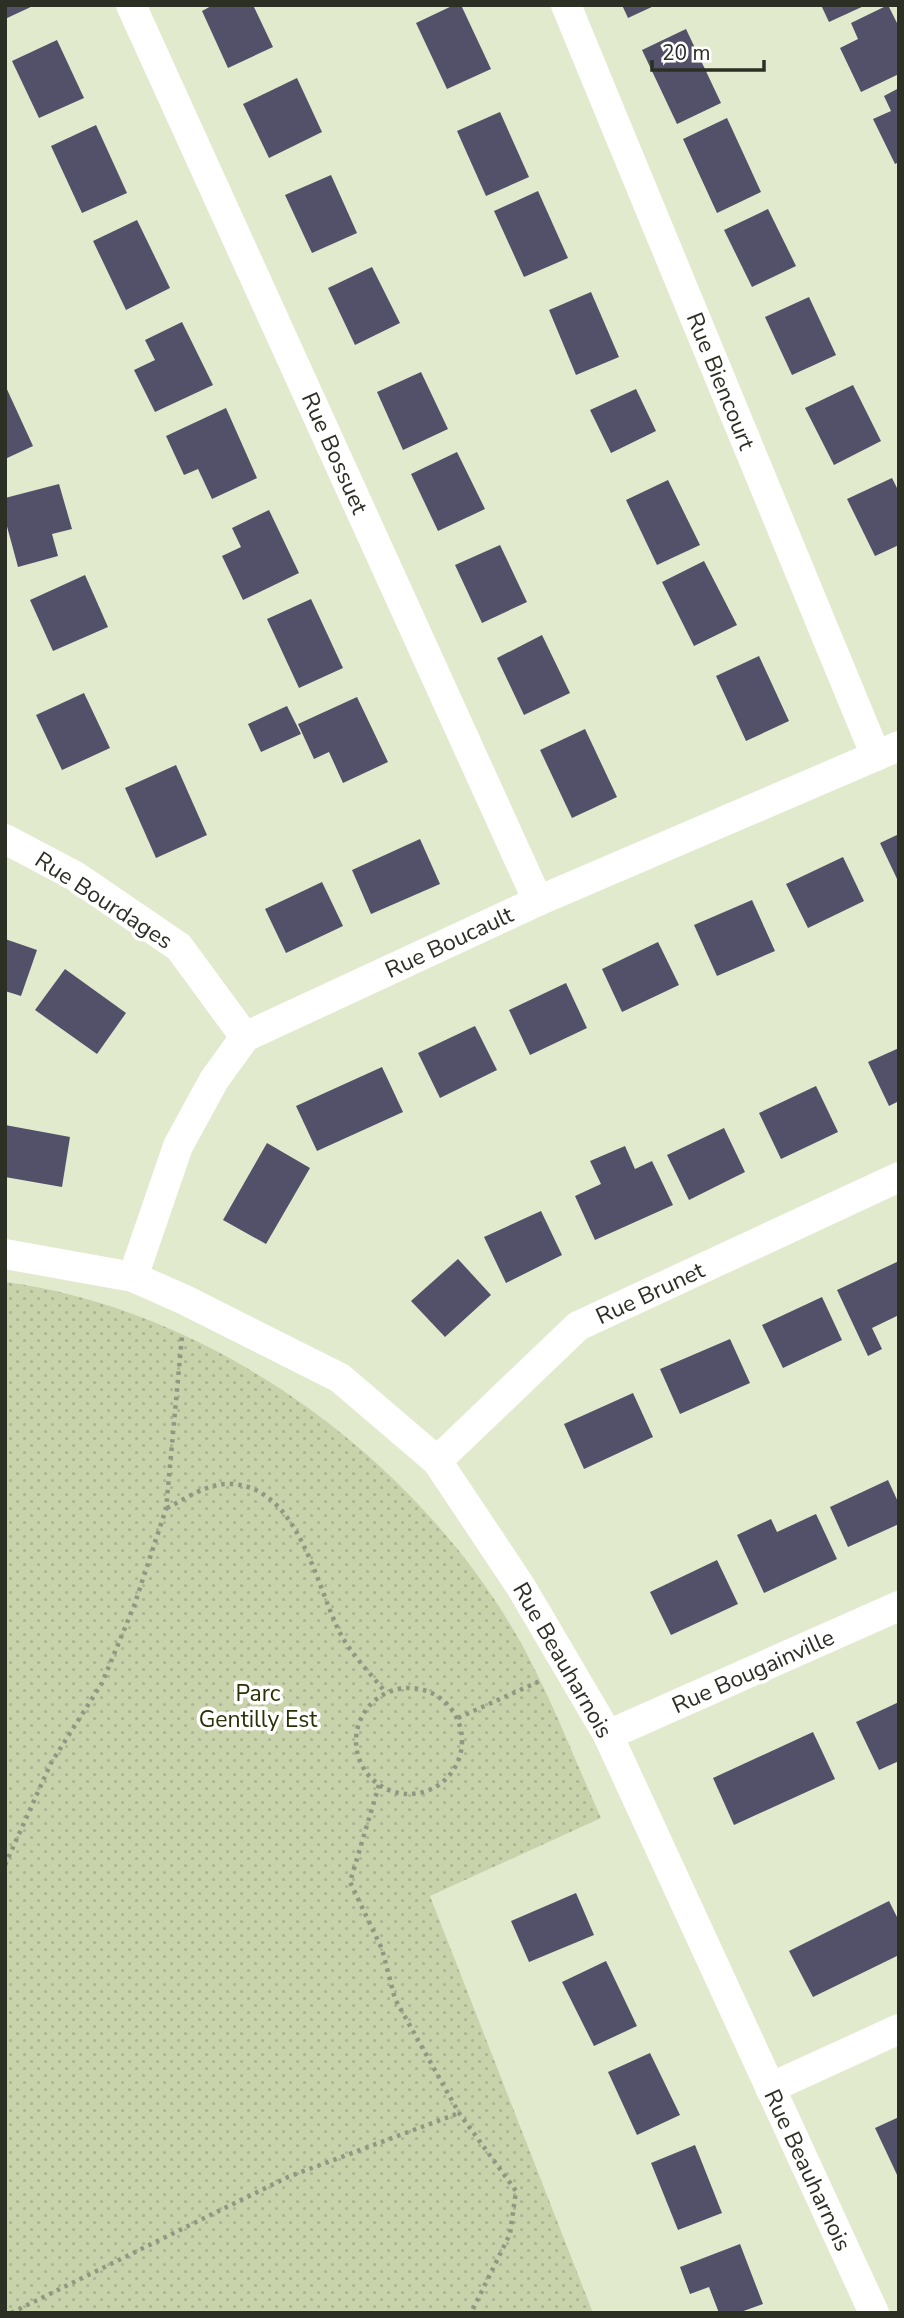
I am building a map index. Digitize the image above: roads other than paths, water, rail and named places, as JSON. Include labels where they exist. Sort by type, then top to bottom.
[{"type":"street","name":"Rue Bossuet","points":[[131,5],[538,901]]},
{"type":"street","name":"Rue Biencourt","points":[[566,5],[888,751]]},
{"type":"street","name":"Rue Boucault","points":[[133,1277],[178,1146],[214,1080],[245,1037],[538,901],[888,751]]},
{"type":"street","name":"Rue Bourdages","points":[[5,839],[75,876],[179,947],[245,1037]]},
{"type":"street","name":"Rue Brunet","points":[[437,1461],[578,1326],[899,1177]]},
{"type":"street","name":"Rue Beauharnois","points":[[5,1254],[133,1277],[185,1300],[340,1378],[437,1461],[521,1587],[608,1735],[874,2313]]},
{"type":"street","name":"Rue Bougainville","points":[[608,1735],[899,1606]]},
{"type":"street","points":[[770,2088],[899,2029]]},
{"type":"park label","name":"Parc Gentilly Est","points":[[258,1706]]}]
